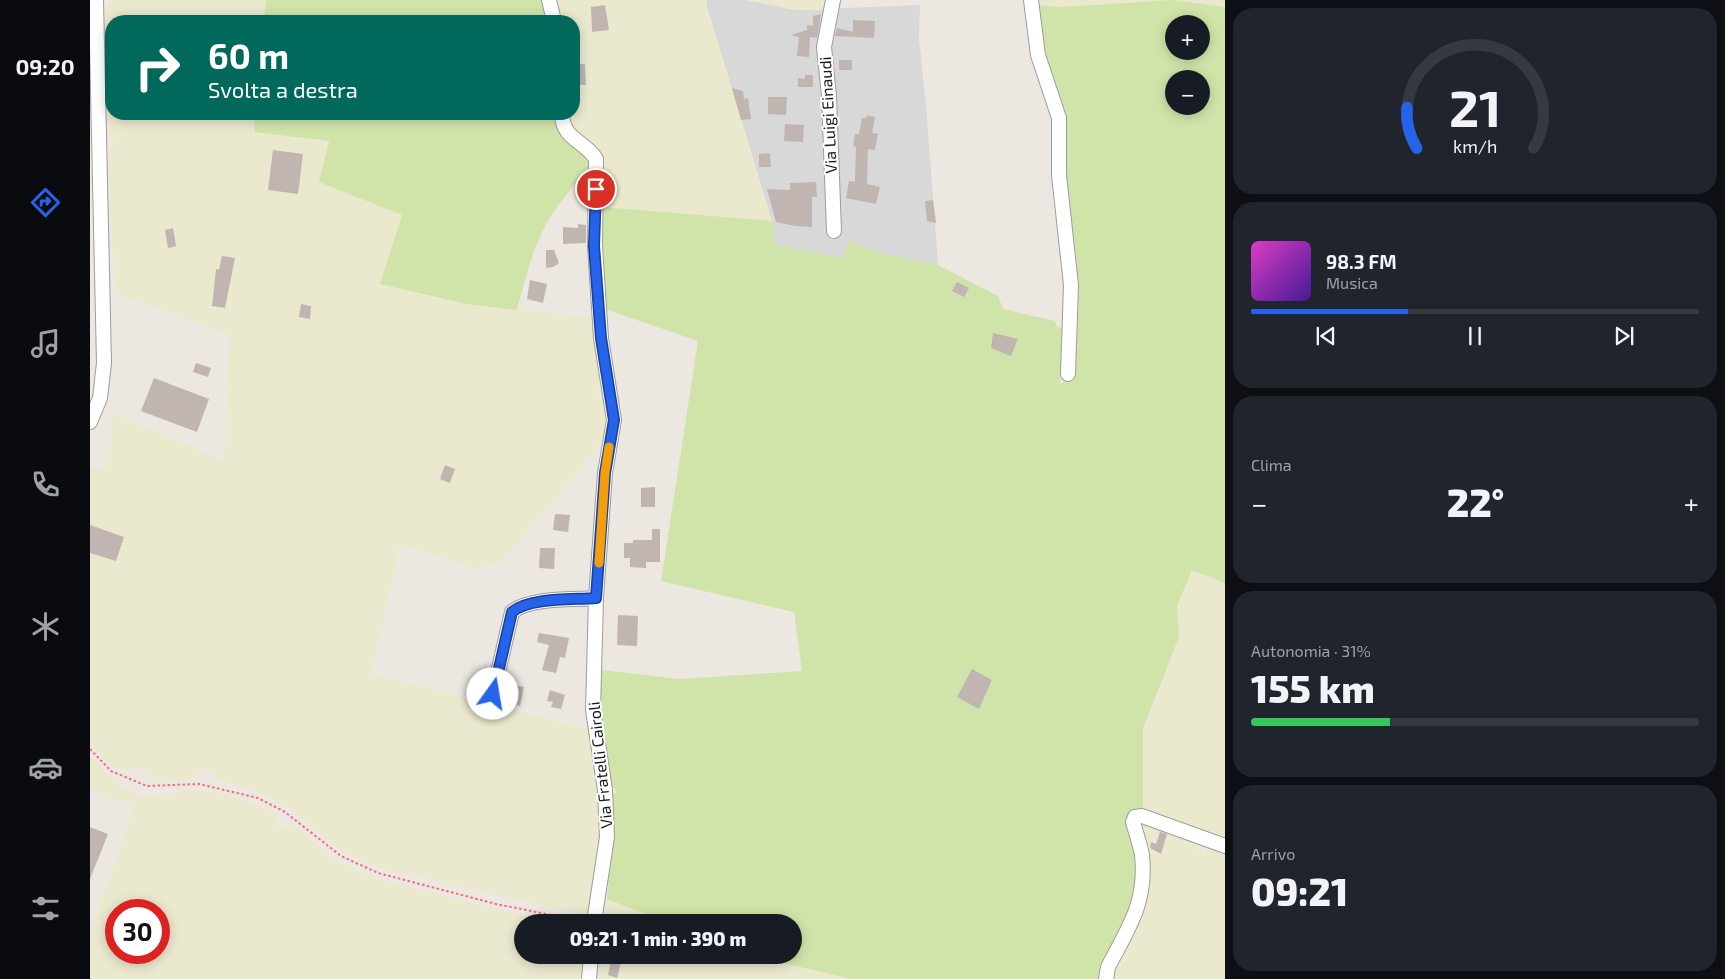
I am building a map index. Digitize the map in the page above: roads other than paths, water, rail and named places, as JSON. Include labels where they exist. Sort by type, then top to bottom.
[{"type":"street","points":[[90,422],[100,398],[104,363],[96,0]]},
{"type":"street","points":[[549,0],[553,15]]},
{"type":"street","name":"Via Luigi Einaudi","points":[[833,0],[824,47],[829,96],[834,231]]},
{"type":"street","points":[[1031,0],[1038,55],[1059,118],[1059,175],[1071,285],[1068,374]]},
{"type":"street","name":"Via Fratelli Cairoli","points":[[563,120],[564,128],[568,134],[592,152],[596,159],[594,246],[601,338],[614,408],[605,473],[596,598],[593,710],[605,790],[607,837],[595,914]]},
{"type":"street","points":[[493,694],[512,612],[522,605],[547,601],[596,598]]},
{"type":"street","points":[[1106,979],[1108,967],[1141,898],[1143,880],[1142,853],[1133,822],[1135,817],[1142,816],[1225,846]]},
{"type":"street","points":[[589,979],[590,964]]}]
